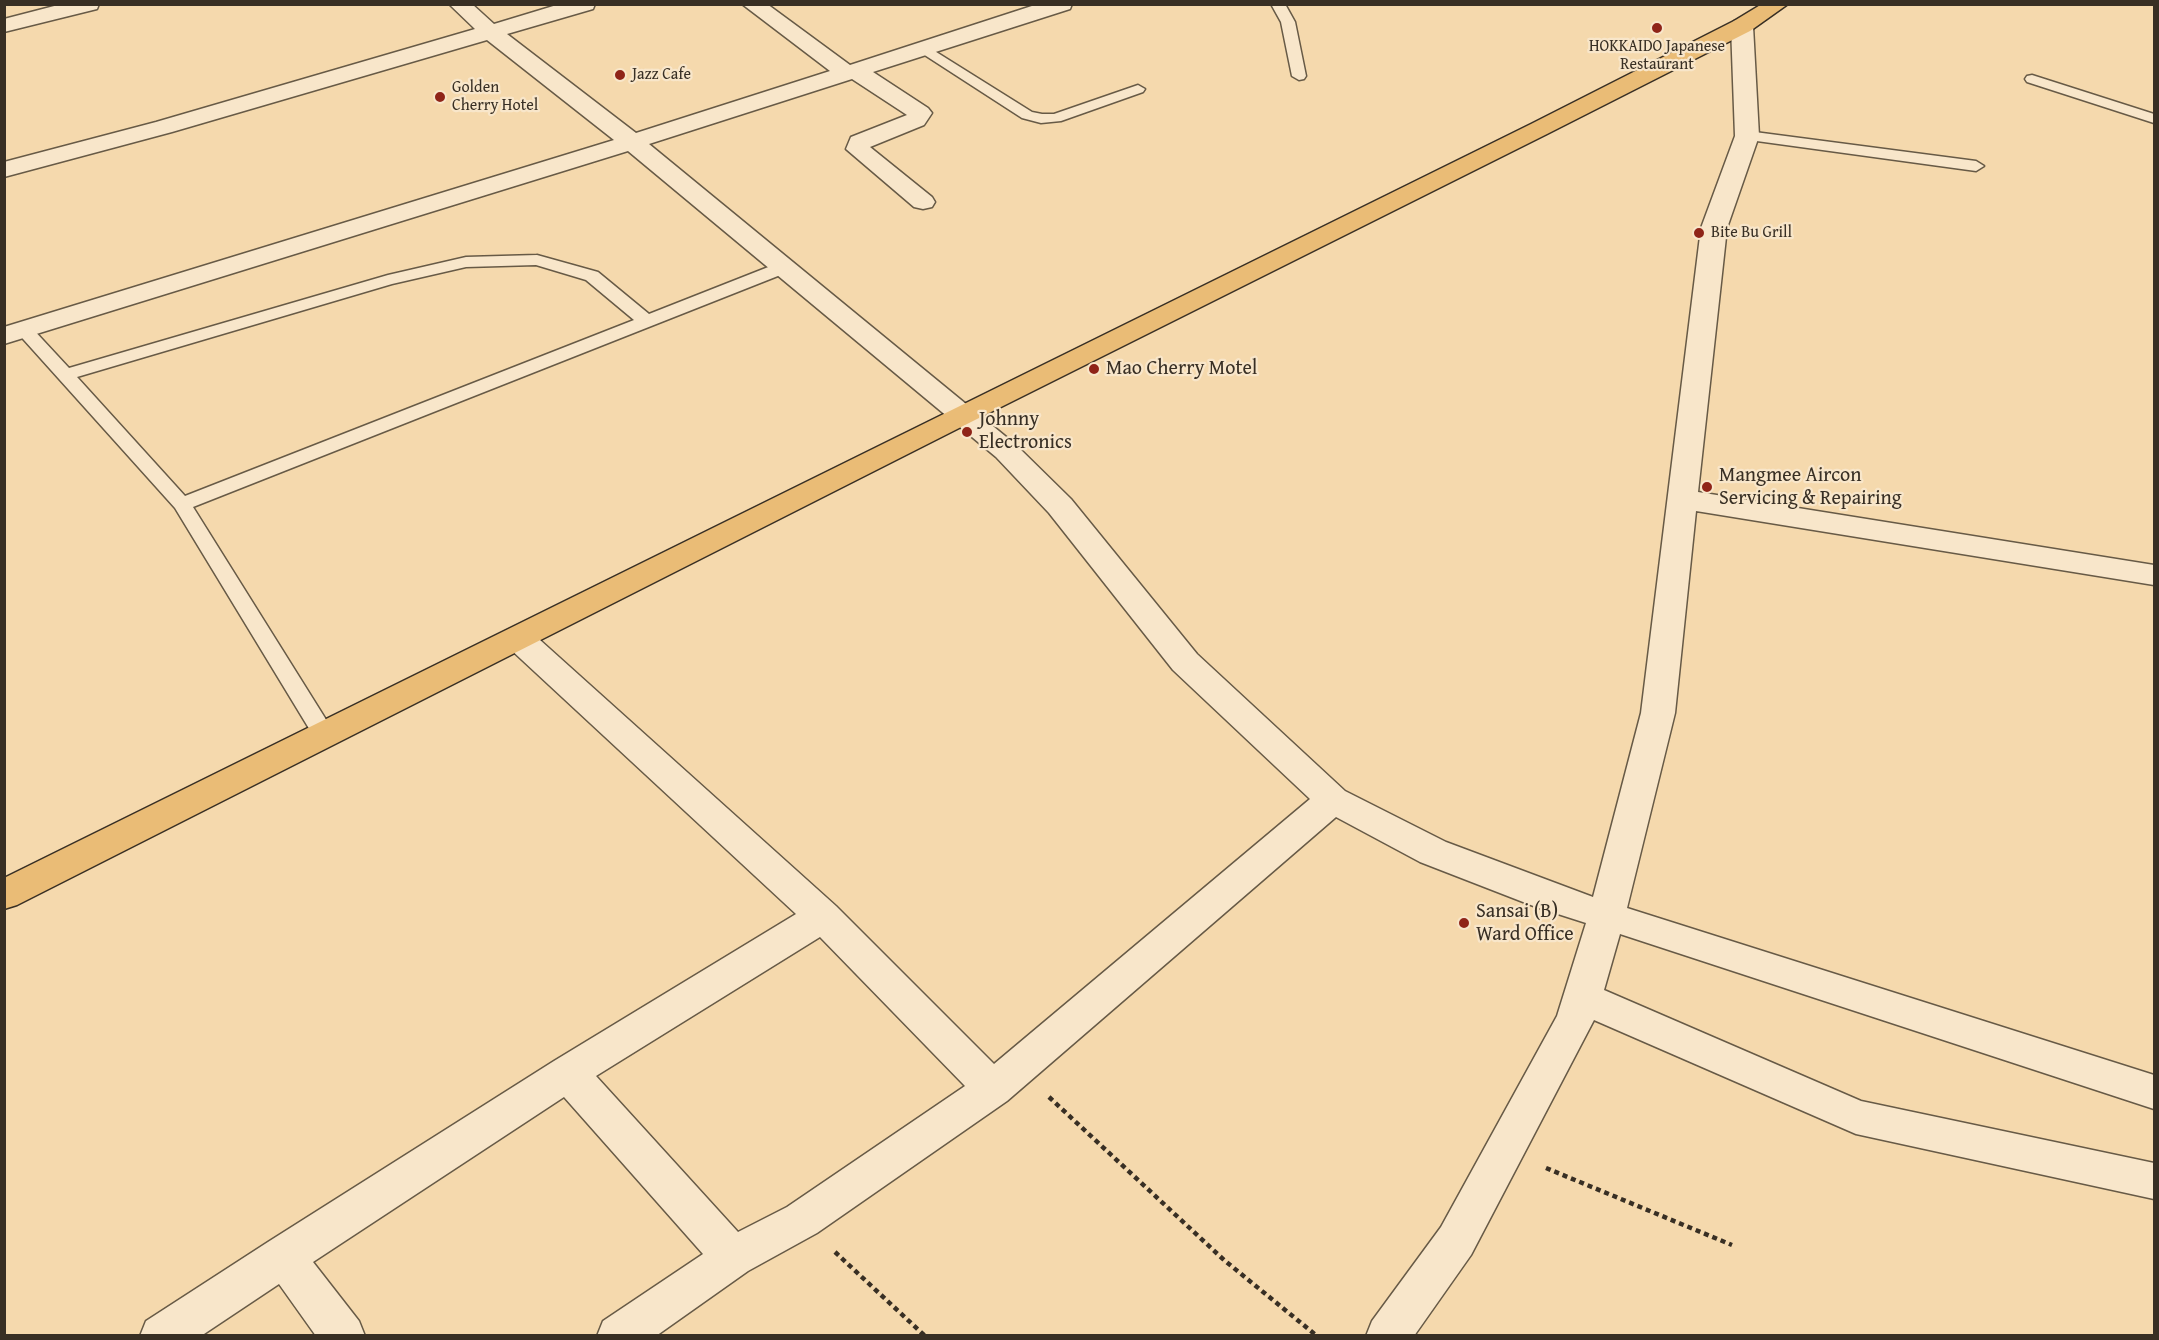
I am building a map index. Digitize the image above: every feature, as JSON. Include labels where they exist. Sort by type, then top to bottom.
[{"type":"main road","points":[[4,895],[1539,129],[1742,26],[1778,4]]},
{"type":"street","points":[[4,26],[89,4]]},
{"type":"street","points":[[459,4],[491,32],[632,142],[1006,451],[1060,506],[1185,662],[1333,800],[1433,852],[1549,897],[2154,1092]]},
{"type":"street","points":[[4,170],[164,127],[585,4]]},
{"type":"street","points":[[752,4],[851,72],[920,113],[916,120],[859,142],[858,149],[923,202]]},
{"type":"street","points":[[14,333],[925,49],[1032,9],[1062,4]]},
{"type":"street","points":[[1388,1335],[1456,1241],[1576,1018],[1606,914],[1658,713],[1714,228],[1747,136],[1742,26]]},
{"type":"street","points":[[1683,499],[2154,575]]},
{"type":"street","points":[[519,639],[1005,1078]]},
{"type":"street","points":[[619,1335],[733,1257],[802,1220],[1005,1078],[1333,800]]},
{"type":"street","points":[[162,1335],[568,1073],[823,916]]},
{"type":"street","points":[[1581,997],[1856,1117],[2154,1181]]},
{"type":"street","points":[[568,1073],[733,1257]]},
{"type":"street","points":[[283,1256],[343,1335]]},
{"type":"lane","points":[[1278,4],[1288,22],[1299,76]]},
{"type":"lane","points":[[925,49],[1027,115],[1041,119],[1056,118],[1137,89]]},
{"type":"lane","points":[[2032,79],[2154,119]]},
{"type":"lane","points":[[1747,136],[1976,166]]},
{"type":"lane","points":[[65,375],[388,280],[466,262],[537,260],[592,276],[646,321]]},
{"type":"lane","points":[[182,504],[782,268]]},
{"type":"lane","points":[[14,333],[65,375],[182,504],[324,734]]},
{"type":"path","points":[[1005,1078],[1317,1335]]},
{"type":"path","points":[[1504,1150],[1732,1245]]},
{"type":"path","points":[[802,1220],[926,1335]]},
{"type":"place","name":"HOKKAIDO Japanese Restaurant","points":[[1657,28]]},
{"type":"place","name":"Jazz Cafe","points":[[620,75]]},
{"type":"place","name":"Golden Cherry Hotel","points":[[440,97]]},
{"type":"place","name":"Bite Bu Grill","points":[[1699,233]]},
{"type":"place","name":"Mao Cherry Motel","points":[[1094,369]]},
{"type":"place","name":"Johnny Electronics","points":[[967,432]]},
{"type":"place","name":"Mangmee Aircon Servicing & Repairing","points":[[1707,487]]},
{"type":"place","name":"Sansai (B) Ward Office","points":[[1464,923]]}]
